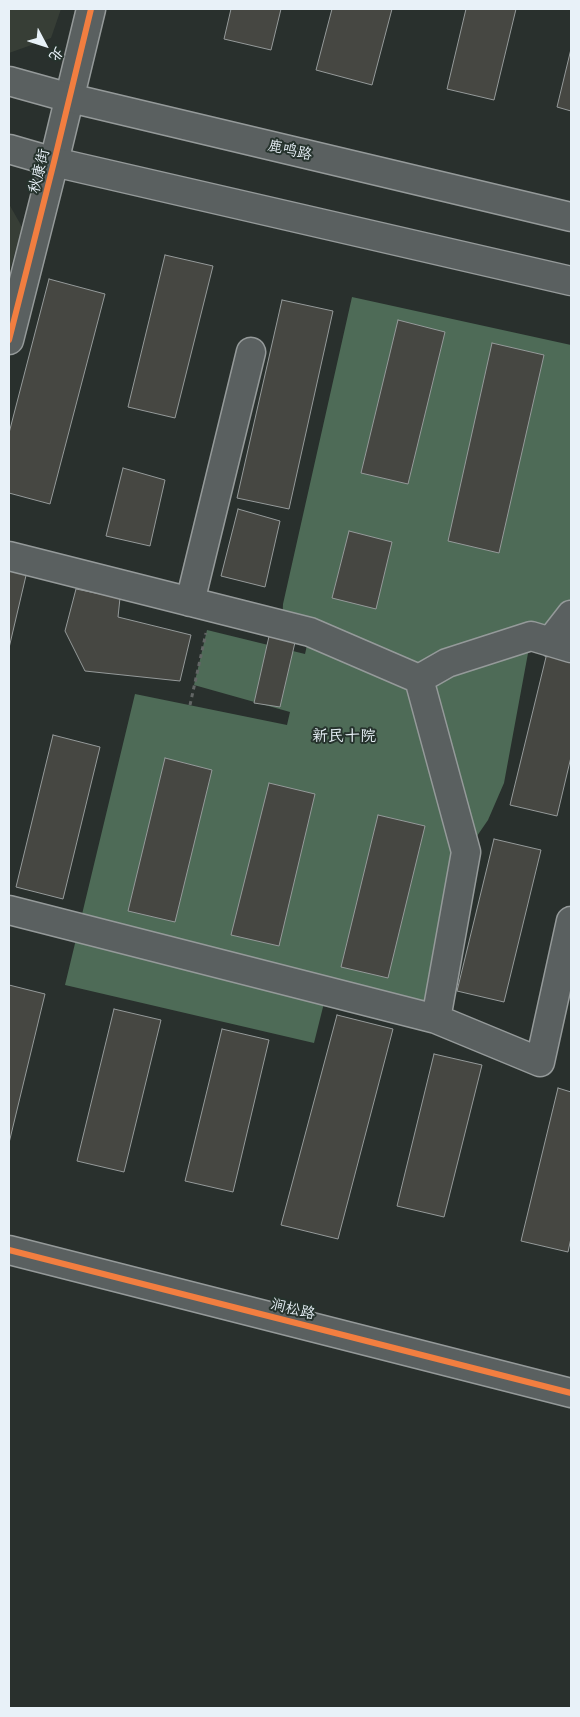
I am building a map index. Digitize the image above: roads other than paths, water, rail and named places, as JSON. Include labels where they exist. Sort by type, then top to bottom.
[{"type":"main road","name":"秋康街","points":[[9,340],[91,9]]},
{"type":"main road","name":"鹿鸣路","points":[[9,81],[70,98],[571,217]]},
{"type":"main road","points":[[9,149],[54,162],[571,281]]},
{"type":"main road","points":[[201,605],[251,352]]},
{"type":"main road","points":[[9,556],[310,632],[419,679]]},
{"type":"main road","points":[[419,679],[446,663],[531,636],[561,645],[571,615]]},
{"type":"main road","points":[[419,679],[466,852],[436,1019]]},
{"type":"main road","points":[[9,910],[436,1019],[540,1062],[571,920]]},
{"type":"main road","name":"涧松路","points":[[9,1250],[571,1393]]},
{"type":"district","name":"新民十院","points":[[344,736]]}]
